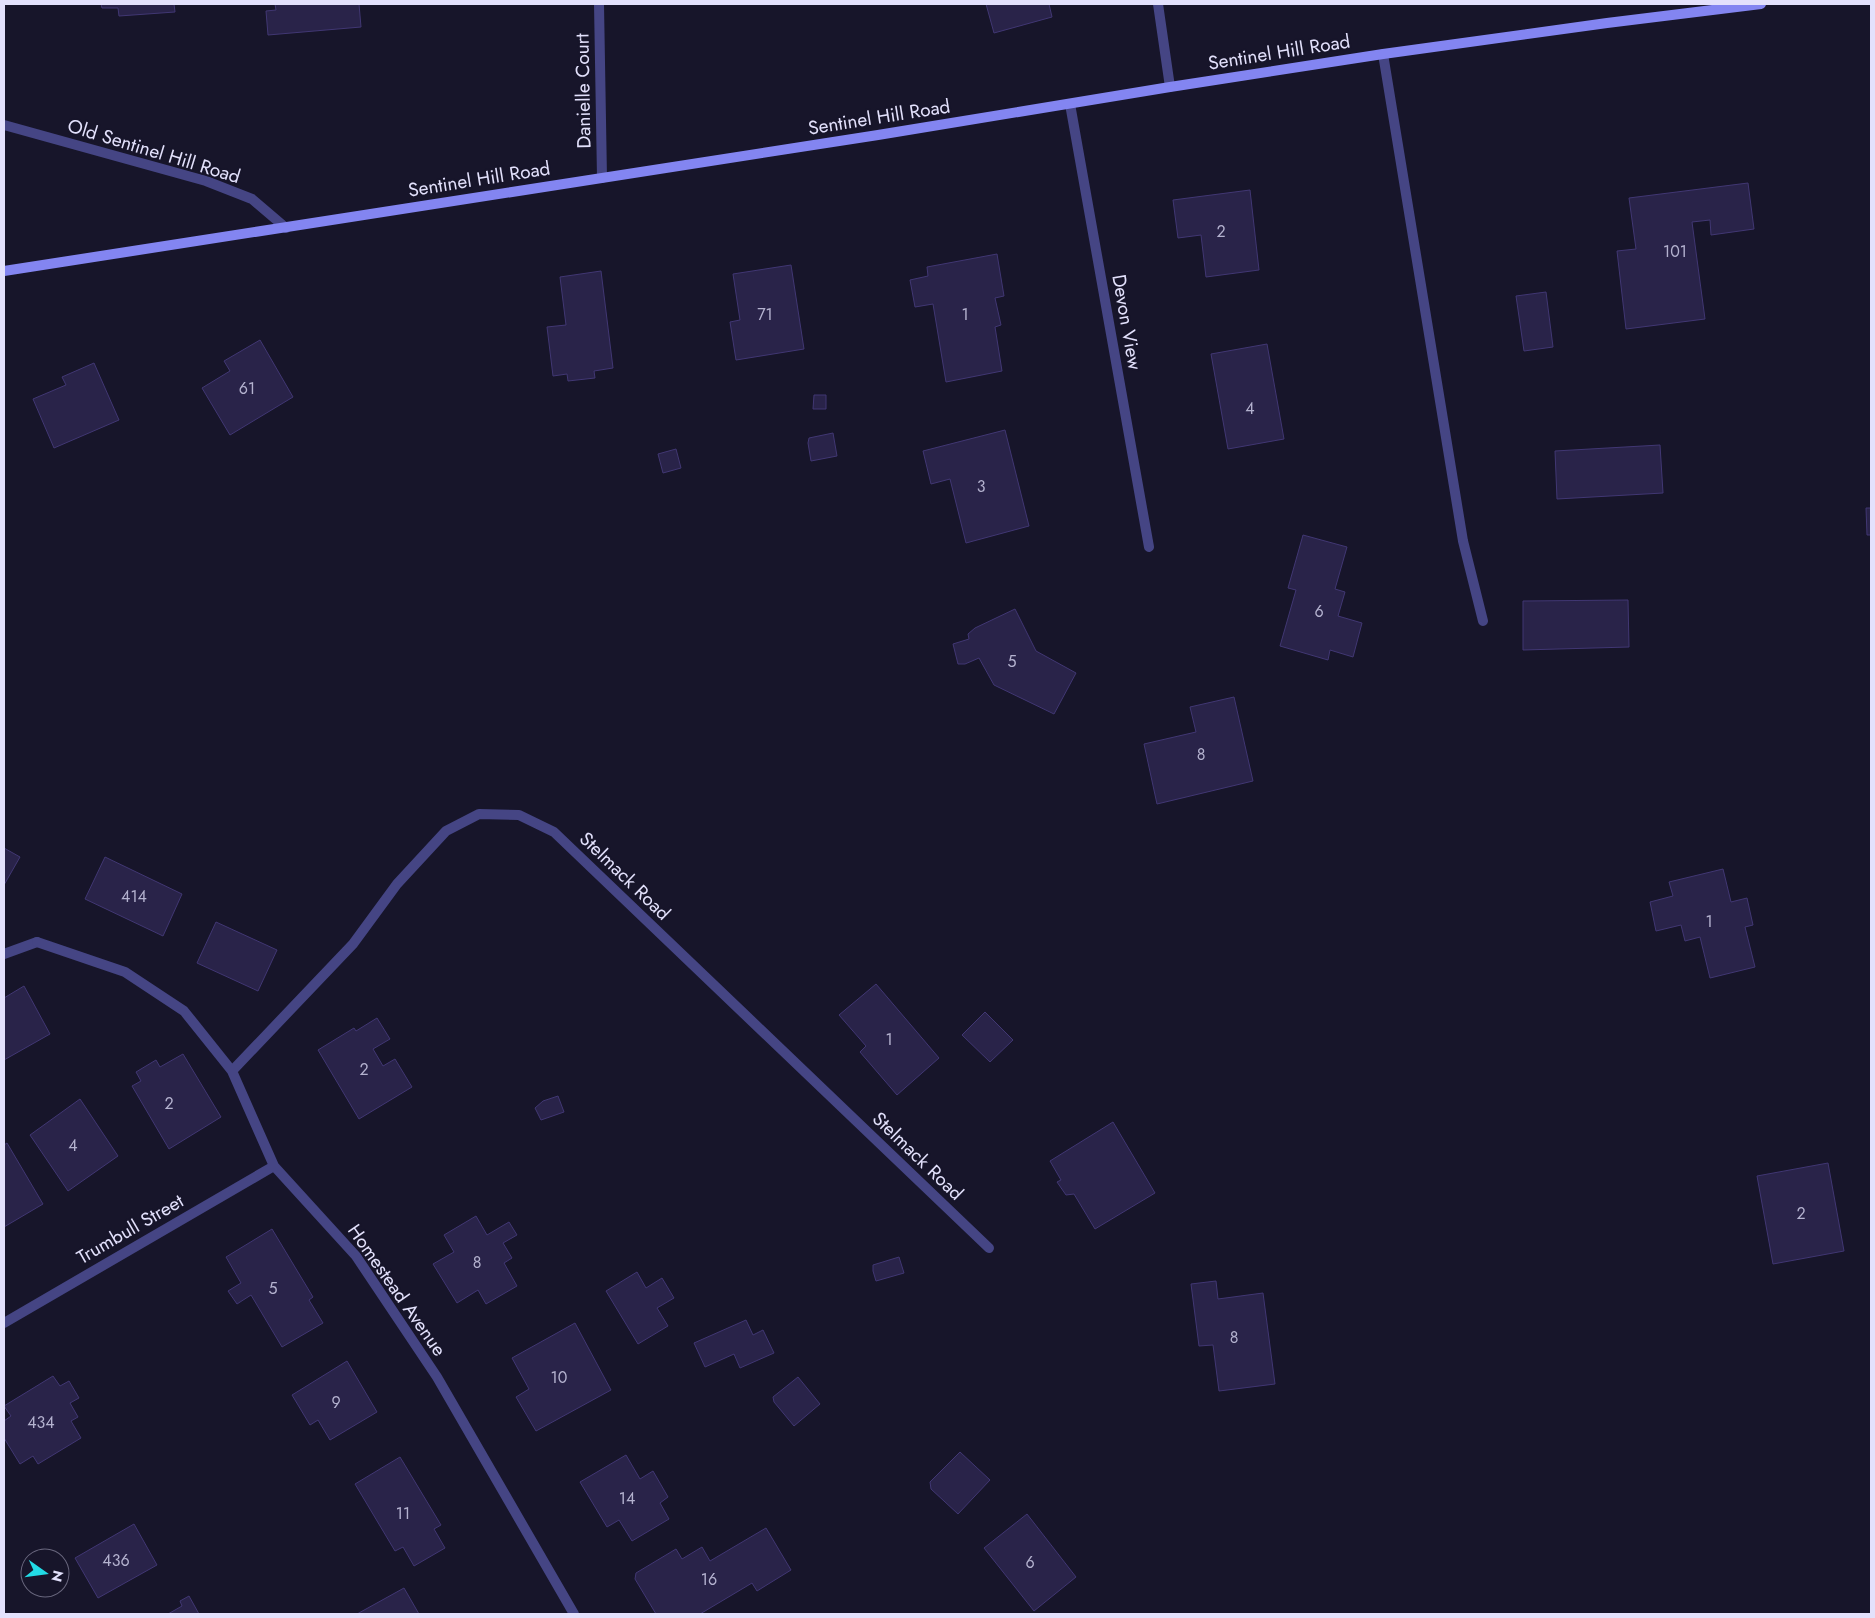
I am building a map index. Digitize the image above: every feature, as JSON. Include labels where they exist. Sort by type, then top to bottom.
[{"type":"main road","name":"Sentinel Hill Road","points":[[4,271],[878,135],[1383,54],[1761,4]]},
{"type":"street","name":"Danielle Court","points":[[599,4],[602,178]]},
{"type":"street","points":[[1158,4],[1170,87]]},
{"type":"street","points":[[1383,54],[1462,541],[1483,621]]},
{"type":"street","name":"Devon View","points":[[1070,104],[1149,547]]},
{"type":"street","name":"Old Sentinel Hill Road","points":[[4,125],[206,181],[252,199],[286,228]]},
{"type":"street","name":"Stelmack Road","points":[[232,1071],[353,944],[397,884],[446,831],[479,814],[519,815],[554,832],[989,1248]]},
{"type":"street","name":"Homestead Avenue","points":[[4,954],[37,942],[126,972],[184,1011],[232,1071],[274,1166],[356,1256],[437,1377],[574,1614]]},
{"type":"street","name":"Trumbull Street","points":[[4,1323],[274,1166]]},
{"type":"building","points":[[101,4],[174,4],[175,12],[119,16],[118,8],[102,8]]},
{"type":"building","points":[[275,4],[359,4],[361,27],[268,35],[266,11],[276,10]]},
{"type":"building","points":[[986,4],[1049,4],[1052,17],[994,33]]},
{"type":"building","points":[[1748,183],[1754,229],[1711,235],[1710,220],[1692,222],[1705,319],[1626,329],[1617,251],[1636,249],[1629,198]]},
{"type":"building","points":[[1250,190],[1259,270],[1206,277],[1201,235],[1178,238],[1173,200]]},
{"type":"building","points":[[997,254],[1004,296],[995,298],[1001,325],[995,327],[1002,371],[946,382],[933,304],[915,307],[910,280],[928,276],[927,267]]},
{"type":"building","points":[[791,265],[804,349],[736,360],[730,322],[740,320],[733,274]]},
{"type":"building","points":[[601,271],[613,368],[594,371],[595,378],[568,381],[567,374],[553,376],[547,327],[566,325],[560,277]]},
{"type":"building","points":[[1546,292],[1553,347],[1524,351],[1516,296]]},
{"type":"building","points":[[260,340],[293,397],[230,435],[202,388],[230,371],[224,361]]},
{"type":"building","points":[[1267,344],[1284,439],[1228,449],[1211,354]]},
{"type":"building","points":[[94,363],[119,420],[54,448],[33,399],[66,385],[62,377]]},
{"type":"building","points":[[814,395],[826,395],[826,409],[813,409]]},
{"type":"building","points":[[1005,430],[1029,526],[966,543],[950,479],[931,484],[923,451]]},
{"type":"building","points":[[833,433],[837,456],[811,461],[809,438]]},
{"type":"building","points":[[1660,445],[1663,493],[1557,499],[1555,451]]},
{"type":"building","points":[[676,449],[681,468],[663,473],[658,454]]},
{"type":"building","points":[[1866,508],[1871,508],[1871,535],[1867,535]]},
{"type":"building","points":[[1303,535],[1347,547],[1335,589],[1345,592],[1338,616],[1362,623],[1353,657],[1330,650],[1328,660],[1280,646],[1296,590],[1288,588]]},
{"type":"building","points":[[1628,600],[1629,647],[1523,650],[1523,601]]},
{"type":"building","points":[[1015,609],[1036,651],[1076,673],[1054,714],[994,685],[979,658],[965,664],[958,664],[953,644],[969,639],[968,634],[975,628]]},
{"type":"building","points":[[1234,697],[1253,781],[1157,804],[1144,744],[1196,732],[1190,707]]},
{"type":"building","points":[[4,848],[20,857],[4,885]]},
{"type":"building","points":[[105,857],[182,894],[163,936],[85,899]]},
{"type":"building","points":[[1723,869],[1731,902],[1747,898],[1753,925],[1745,927],[1755,967],[1710,978],[1700,937],[1685,941],[1681,925],[1656,931],[1650,902],[1673,896],[1669,882]]},
{"type":"building","points":[[216,922],[277,950],[258,991],[197,963]]},
{"type":"building","points":[[876,984],[939,1058],[897,1095],[860,1052],[866,1046],[839,1015]]},
{"type":"building","points":[[24,986],[50,1034],[4,1060],[4,998]]},
{"type":"building","points":[[985,1012],[1013,1040],[990,1062],[962,1035]]},
{"type":"building","points":[[377,1018],[390,1039],[373,1049],[383,1066],[395,1059],[412,1087],[359,1119],[318,1050],[354,1028],[356,1031]]},
{"type":"building","points":[[183,1054],[221,1117],[169,1149],[132,1086],[141,1081],[136,1072],[156,1060],[160,1067]]},
{"type":"building","points":[[558,1096],[564,1112],[541,1120],[535,1108],[543,1101]]},
{"type":"building","points":[[80,1099],[118,1156],[68,1191],[30,1135]]},
{"type":"building","points":[[1113,1122],[1155,1193],[1095,1229],[1074,1194],[1066,1195],[1057,1182],[1061,1180],[1050,1161]]},
{"type":"building","points":[[7,1143],[43,1204],[4,1227],[4,1145]]},
{"type":"building","points":[[1828,1163],[1844,1251],[1773,1264],[1757,1176]]},
{"type":"building","points":[[476,1216],[487,1235],[509,1222],[517,1235],[503,1243],[512,1258],[504,1263],[517,1286],[486,1304],[478,1290],[457,1303],[433,1264],[454,1252],[444,1235]]},
{"type":"building","points":[[272,1229],[313,1297],[309,1300],[323,1323],[282,1347],[251,1295],[237,1304],[228,1291],[241,1283],[226,1257]]},
{"type":"building","points":[[899,1257],[904,1273],[876,1281],[873,1265]]},
{"type":"building","points":[[637,1272],[646,1288],[662,1278],[674,1298],[657,1308],[668,1326],[638,1344],[606,1291]]},
{"type":"building","points":[[1216,1281],[1218,1299],[1263,1293],[1275,1384],[1219,1391],[1213,1345],[1199,1346],[1191,1284]]},
{"type":"building","points":[[746,1320],[753,1335],[763,1330],[774,1353],[740,1368],[734,1354],[705,1367],[694,1343]]},
{"type":"building","points":[[575,1323],[611,1390],[536,1431],[516,1397],[529,1389],[512,1358]]},
{"type":"building","points":[[347,1361],[377,1412],[330,1440],[318,1420],[310,1425],[292,1395]]},
{"type":"building","points":[[53,1376],[60,1386],[69,1381],[79,1398],[70,1403],[78,1417],[71,1421],[81,1438],[38,1464],[33,1456],[20,1464],[4,1438],[4,1421],[11,1416],[4,1406]]},
{"type":"building","points":[[798,1377],[820,1404],[794,1426],[774,1402],[773,1397]]},
{"type":"building","points":[[960,1452],[990,1480],[958,1514],[931,1489],[930,1482]]},
{"type":"building","points":[[626,1455],[640,1479],[653,1471],[668,1497],[660,1503],[669,1519],[632,1541],[619,1520],[607,1527],[580,1482]]},
{"type":"building","points":[[400,1457],[441,1525],[434,1529],[445,1548],[414,1566],[403,1547],[395,1551],[355,1484]]},
{"type":"building","points":[[1027,1514],[1076,1577],[1034,1611],[984,1548]]},
{"type":"building","points":[[134,1524],[157,1565],[98,1598],[75,1558]]},
{"type":"building","points":[[766,1528],[791,1570],[757,1591],[752,1583],[700,1614],[656,1614],[635,1579],[636,1573],[676,1549],[682,1559],[702,1547],[710,1561]]},
{"type":"building","points":[[404,1588],[419,1614],[357,1614]]},
{"type":"building","points":[[189,1596],[199,1614],[168,1614],[182,1606],[180,1601]]}]
